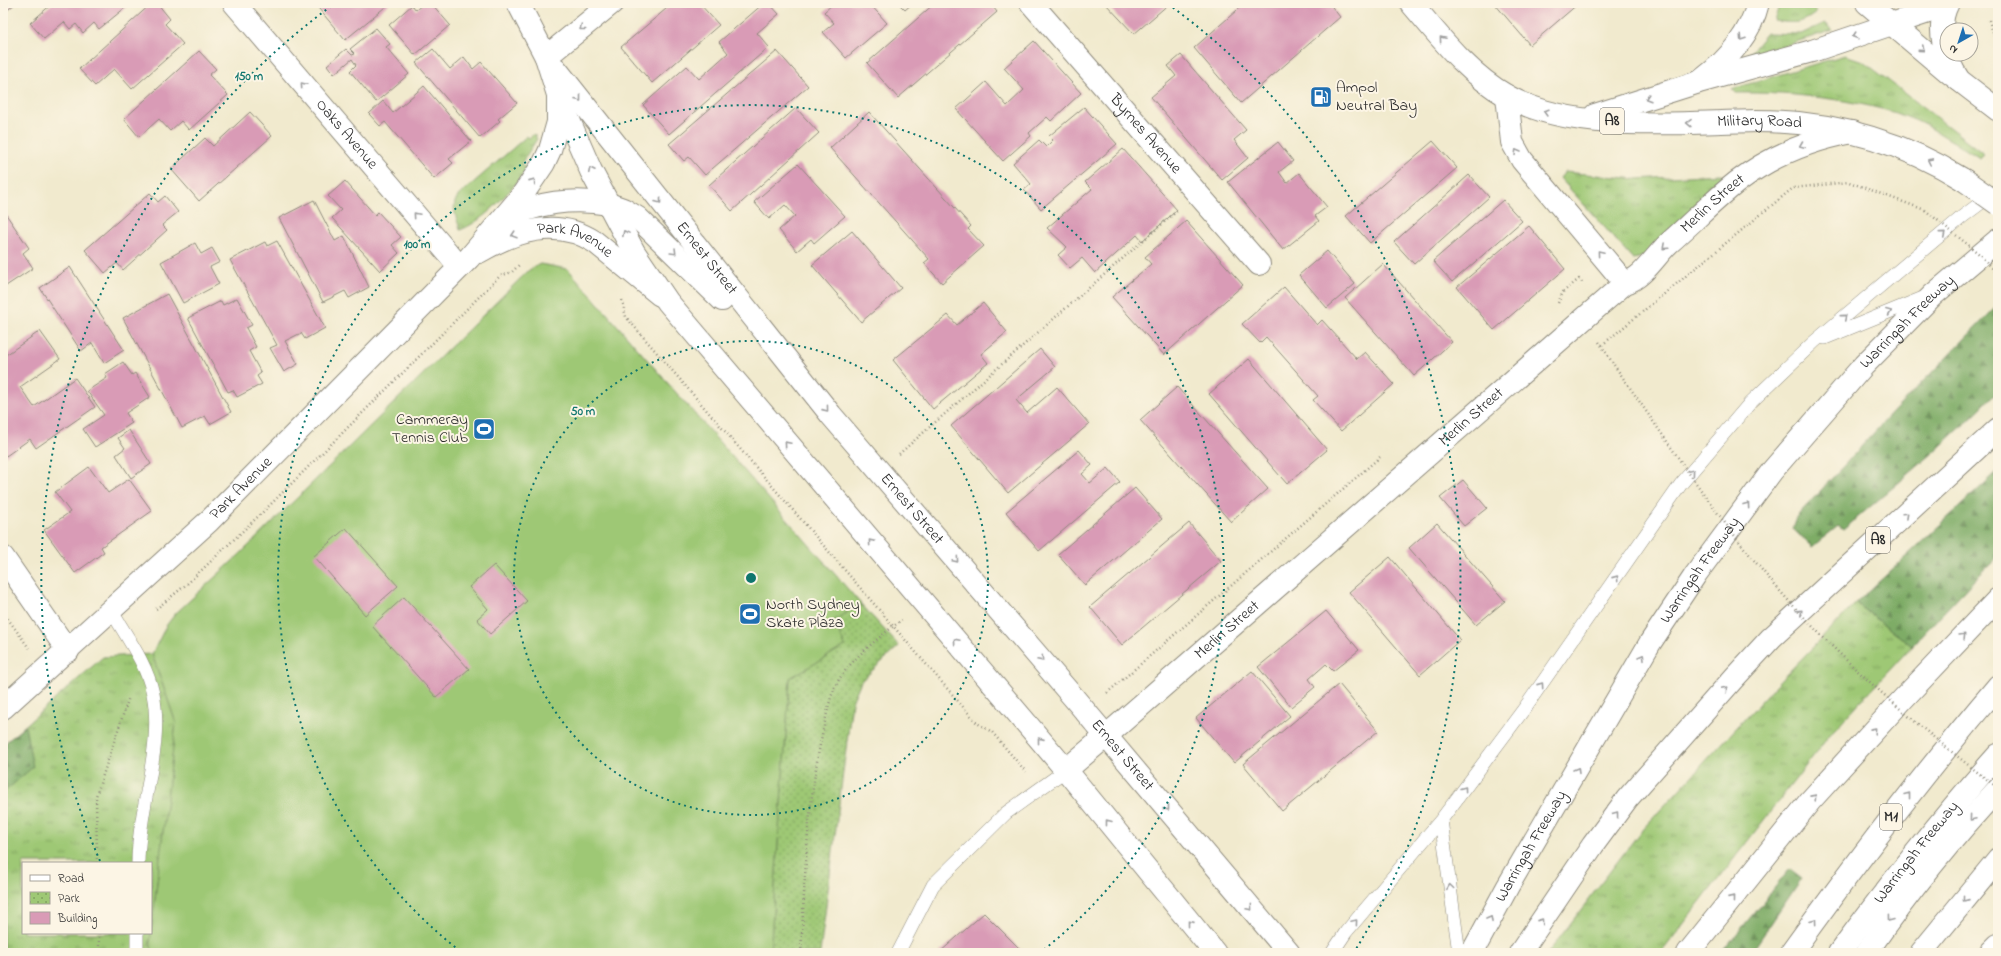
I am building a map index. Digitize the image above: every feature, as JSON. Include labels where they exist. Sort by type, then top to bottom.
[{"type":"main road","name":"Oaks Avenue","points":[[234,3],[464,262]]},
{"type":"main road","name":"Ernest Street","points":[[518,3],[546,57],[558,95],[591,171],[634,252],[668,302],[1066,770],[1215,953]]},
{"type":"main road","points":[[546,57],[612,3]]},
{"type":"main road","name":"Military Road","points":[[1412,3],[1452,51],[1470,69],[1506,96],[1536,109],[1580,119],[1650,123],[1757,121],[1808,125],[1854,132],[1908,150],[1946,169],[1998,204]]},
{"type":"main road","points":[[1699,82],[1721,64],[1741,39],[1753,17],[1758,3]]},
{"type":"main road","points":[[1867,3],[1959,80],[1998,110]]},
{"type":"main road","points":[[1580,119],[1699,82],[1812,50],[1928,12],[1942,3]]},
{"type":"main road","points":[[1948,3],[1943,20],[1944,45],[1952,69],[1959,80]]},
{"type":"main road","name":"Byrnes Avenue","points":[[1035,4],[1259,264]]},
{"type":"main road","name":"Ernest Street","points":[[546,57],[801,378],[1289,953]]},
{"type":"main road","name":"Park Avenue","points":[[3,708],[68,651],[214,515],[405,324],[464,262],[521,197],[544,163],[550,150],[558,122],[558,95]]},
{"type":"main road","points":[[1506,96],[1512,142],[1522,160],[1625,283]]},
{"type":"main road","name":"Merlin Street","points":[[1066,770],[1625,283],[1635,280],[1659,253],[1724,193],[1756,170],[1792,150],[1813,141],[1854,132]]},
{"type":"main road","name":"Park Avenue","points":[[490,232],[514,215],[543,205],[574,202],[609,204]]},
{"type":"main road","points":[[609,204],[638,218],[801,378]]},
{"type":"main road","name":"Park Avenue","points":[[464,262],[505,238],[530,230],[543,228],[570,230],[595,242],[668,302]]},
{"type":"main road","name":"Warringah Freeway","points":[[1472,953],[1508,886],[1650,643],[1696,574],[1772,471],[1864,365],[1933,294],[1998,240]]},
{"type":"main road","name":"A8","points":[[1520,953],[1593,845],[1627,799],[1771,638],[1998,429]]},
{"type":"main road","points":[[3,557],[68,651]]},
{"type":"main road","points":[[1688,953],[1810,802],[1903,699],[1998,599]]},
{"type":"main road","name":"M1","points":[[1791,953],[1867,848],[1941,753],[1998,686]]},
{"type":"main road","name":"Warringah Freeway","points":[[1839,953],[1895,876],[1957,801],[1998,755]]},
{"type":"main road","name":"Warringah Freeway","points":[[1866,953],[1890,919],[1963,828],[1998,788]]},
{"type":"main road","points":[[1921,953],[1998,859]]},
{"type":"main road","points":[[1990,953],[1998,945]]},
{"type":"lane","points":[[1332,953],[1346,932],[1440,820],[1524,709],[1681,484],[1750,403],[1814,342],[1962,218],[1998,190]]},
{"type":"lane","points":[[1814,342],[1933,294]]},
{"type":"lane","points":[[111,610],[140,661],[153,694],[156,724],[138,838],[138,862]]},
{"type":"lane","points":[[898,953],[933,885],[1006,813],[1066,770]]},
{"type":"lane","points":[[1440,820],[1459,953]]},
{"type":"lane","points":[[137,934],[137,953]]},
{"type":"path","points":[[1989,20],[1994,36],[1998,40]]},
{"type":"path","points":[[1602,345],[1793,188],[1849,182],[1925,210],[1978,253],[1998,274]]},
{"type":"path","points":[[880,471],[1198,194]]},
{"type":"path","points":[[512,272],[526,260]]},
{"type":"path","points":[[1558,303],[1563,292],[1579,279]]},
{"type":"path","points":[[618,295],[622,300],[626,317],[977,723],[992,732],[1020,766]]},
{"type":"path","points":[[1614,366],[1715,510],[1788,600],[1861,676],[1910,719],[1998,788]]},
{"type":"path","points":[[1130,673],[1383,454]]},
{"type":"path","points":[[3,612],[19,636]]},
{"type":"path","points":[[801,953],[809,818],[818,752],[832,693],[842,675],[893,627],[903,620]]},
{"type":"path","points":[[97,862],[96,796],[140,661]]},
{"type":"path","points":[[99,934],[99,953]]},
{"type":"green space","points":[[1780,3],[1805,3],[1817,12],[1802,21],[1774,21]]},
{"type":"green space","points":[[1825,23],[1833,30],[1746,58],[1767,33],[1801,34]]},
{"type":"green space","points":[[1845,55],[1863,61],[1984,154],[1980,158],[1925,125],[1905,116],[1883,109],[1833,99],[1807,96],[1736,93],[1732,89]]},
{"type":"green space","points":[[534,134],[537,139],[521,164],[528,169],[497,204],[479,219],[460,230],[454,209],[458,196],[527,136],[529,138]]},
{"type":"green space","points":[[1565,172],[1637,179],[1720,174],[1727,179],[1643,257],[1633,259],[1560,178]]},
{"type":"green space","points":[[540,264],[568,269],[861,604],[834,620],[845,646],[790,678],[770,953],[153,953],[150,942],[176,723],[152,654],[166,626],[175,614],[239,555],[529,270]]},
{"type":"green space","points":[[1998,305],[1997,391],[1941,446],[1843,530],[1838,526],[1812,547],[1793,529],[1798,515],[1893,412]]},
{"type":"green space","points":[[1998,471],[1998,557],[1974,580],[1912,646],[1856,603]]},
{"type":"green space","points":[[1856,603],[1912,646],[1832,732],[1661,953],[1548,953],[1640,832],[1778,683]]},
{"type":"green space","points":[[861,604],[899,646],[861,681],[852,702],[820,953],[770,953],[790,678],[844,646],[834,620]]},
{"type":"green space","points":[[152,654],[176,723],[152,925],[152,862],[22,862],[22,934],[151,934],[150,942],[153,953],[3,953],[3,745],[103,657]]},
{"type":"green space","points":[[25,726],[33,767],[3,793],[3,745]]},
{"type":"green space","points":[[1790,869],[1802,878],[1751,953],[1721,953]]},
{"type":"building","points":[[3,3],[16,3],[3,14]]},
{"type":"building","points":[[53,3],[131,3],[99,29],[94,23],[83,33],[76,24],[70,29],[64,22],[44,39],[30,23]]},
{"type":"building","points":[[152,3],[157,3],[170,19],[165,24],[183,44],[132,89],[114,69],[95,86],[79,69]]},
{"type":"building","points":[[314,3],[390,3],[345,40]]},
{"type":"building","points":[[424,3],[431,3],[450,25],[415,55],[389,25],[412,5],[416,10]]},
{"type":"building","points":[[673,3],[699,3],[719,25],[652,83],[621,47]]},
{"type":"building","points":[[764,3],[769,3],[779,14],[757,33],[769,47],[669,134],[643,105],[687,66],[699,79],[728,53],[719,42]]},
{"type":"building","points":[[834,3],[869,3],[887,23],[846,58],[823,32],[834,23],[824,12]]},
{"type":"building","points":[[898,3],[913,3],[905,10]]},
{"type":"building","points":[[935,3],[990,3],[997,12],[898,98],[867,63]]},
{"type":"building","points":[[1105,3],[1170,3],[1134,34]]},
{"type":"building","points":[[1245,3],[1329,3],[1340,17],[1241,103],[1194,48]]},
{"type":"building","points":[[1494,3],[1579,3],[1530,45]]},
{"type":"building","points":[[376,28],[390,44],[386,47],[409,74],[376,102],[350,71],[356,65],[352,59],[334,74],[327,65],[346,49],[352,55],[355,54],[350,49]]},
{"type":"building","points":[[1034,41],[1081,93],[1051,121],[1047,117],[1029,133],[1031,136],[1003,161],[956,109],[986,82],[1007,106],[1024,90],[1004,68]]},
{"type":"building","points":[[433,49],[450,69],[464,57],[473,69],[481,62],[517,103],[498,119],[500,121],[480,138],[416,63]]},
{"type":"building","points":[[199,51],[216,69],[209,75],[228,95],[189,130],[181,121],[170,131],[159,119],[139,137],[124,119]]},
{"type":"building","points":[[777,51],[808,86],[705,175],[689,157],[684,161],[669,144]]},
{"type":"building","points":[[1181,55],[1246,130],[1234,140],[1248,158],[1222,180],[1151,97],[1176,76],[1168,66]]},
{"type":"building","points":[[424,86],[471,141],[449,159],[453,163],[434,179],[385,122],[380,126],[369,114],[383,101],[393,113]]},
{"type":"building","points":[[1084,107],[1117,144],[1041,209],[1024,190],[1031,184],[1013,163],[1039,140],[1046,147],[1053,140],[1049,136]]},
{"type":"building","points":[[796,108],[819,133],[732,211],[709,185]]},
{"type":"building","points":[[250,112],[272,136],[199,201],[171,169],[205,138],[213,146]]},
{"type":"building","points":[[869,112],[971,226],[968,229],[984,246],[942,283],[924,263],[929,259],[830,148]]},
{"type":"building","points":[[1433,141],[1457,168],[1370,243],[1346,216]]},
{"type":"building","points":[[1278,142],[1293,161],[1279,172],[1287,183],[1299,173],[1327,207],[1315,216],[1319,221],[1283,250],[1228,182]]},
{"type":"building","points":[[1123,149],[1177,210],[1142,241],[1137,235],[1095,273],[1082,258],[1070,268],[1058,255],[1067,247],[1047,228],[1092,189],[1085,182]]},
{"type":"building","points":[[798,164],[845,216],[814,243],[811,239],[797,251],[779,230],[795,216],[785,205],[769,219],[754,202]]},
{"type":"building","points":[[1469,175],[1489,197],[1414,264],[1394,242]]},
{"type":"building","points":[[345,181],[375,215],[378,212],[401,237],[392,245],[399,253],[380,271],[332,218],[341,210],[328,196]]},
{"type":"building","points":[[150,193],[158,202],[165,196],[178,212],[162,225],[167,230],[123,270],[117,263],[105,273],[85,250]]},
{"type":"building","points":[[314,200],[335,241],[344,236],[369,287],[349,298],[345,291],[323,302],[279,218]]},
{"type":"building","points":[[1503,200],[1522,221],[1452,282],[1433,261]]},
{"type":"building","points":[[3,210],[29,248],[23,253],[33,268],[3,288]]},
{"type":"building","points":[[1186,221],[1243,285],[1164,355],[1112,297],[1151,264],[1145,257]]},
{"type":"building","points":[[1529,226],[1565,269],[1494,330],[1457,287]]},
{"type":"building","points":[[852,231],[901,288],[861,322],[812,265]]},
{"type":"building","points":[[277,241],[325,328],[305,339],[301,333],[285,341],[298,364],[284,372],[270,348],[277,345],[230,260],[265,242],[267,246]]},
{"type":"building","points":[[195,243],[201,254],[212,248],[220,262],[210,267],[219,284],[183,303],[161,262]]},
{"type":"building","points":[[1327,251],[1355,284],[1327,308],[1299,275]]},
{"type":"building","points":[[1383,264],[1452,342],[1414,376],[1345,298]]},
{"type":"building","points":[[70,267],[124,350],[104,363],[92,343],[81,351],[40,288]]},
{"type":"building","points":[[1284,287],[1317,325],[1322,320],[1357,359],[1365,352],[1394,384],[1341,431],[1313,400],[1318,396],[1266,337],[1260,343],[1242,324]]},
{"type":"building","points":[[167,294],[231,412],[210,424],[205,416],[182,428],[123,318]]},
{"type":"building","points":[[237,298],[252,325],[246,328],[256,347],[249,351],[261,373],[257,376],[262,384],[237,397],[233,390],[228,392],[188,318],[221,301],[223,305]]},
{"type":"building","points":[[983,303],[1007,332],[981,354],[988,363],[933,409],[893,360],[948,315],[957,325]]},
{"type":"building","points":[[40,331],[60,359],[20,387],[34,407],[75,378],[95,407],[36,448],[30,439],[6,456],[3,452],[3,357]]},
{"type":"building","points":[[1040,349],[1055,367],[1016,400],[1027,413],[1057,387],[1089,424],[1008,493],[951,426]]},
{"type":"building","points":[[1249,359],[1327,450],[1287,484],[1209,394]]},
{"type":"building","points":[[123,362],[132,375],[135,373],[150,397],[126,413],[132,423],[95,447],[83,429],[104,415],[87,391],[107,378],[105,374]]},
{"type":"building","points":[[1177,387],[1268,489],[1231,522],[1140,420]]},
{"type":"building","points":[[129,430],[151,464],[131,478],[116,455],[125,448],[118,438]]},
{"type":"building","points":[[1079,450],[1092,465],[1082,474],[1090,483],[1108,468],[1120,482],[1039,551],[1006,512]]},
{"type":"building","points":[[89,467],[108,493],[129,479],[152,511],[101,547],[104,552],[75,573],[44,530],[70,512],[55,492]]},
{"type":"building","points":[[1463,480],[1487,508],[1464,526],[1440,498]]},
{"type":"building","points":[[1135,488],[1162,519],[1085,585],[1058,554]]},
{"type":"building","points":[[1189,523],[1221,561],[1122,645],[1090,607]]},
{"type":"building","points":[[1437,523],[1505,601],[1476,625],[1409,548]]},
{"type":"building","points":[[346,528],[398,586],[365,615],[314,556]]},
{"type":"building","points":[[1390,557],[1460,640],[1420,675],[1349,592]]},
{"type":"building","points":[[494,565],[527,601],[490,634],[477,619],[488,609],[469,587]]},
{"type":"building","points":[[404,597],[469,669],[436,697],[372,626]]},
{"type":"building","points":[[1326,611],[1359,650],[1333,671],[1326,664],[1309,679],[1315,687],[1291,707],[1258,667]]},
{"type":"building","points":[[1252,671],[1290,716],[1234,763],[1196,718]]},
{"type":"building","points":[[1339,684],[1378,731],[1282,811],[1243,764]]},
{"type":"building","points":[[984,913],[1024,953],[939,953]]},
{"type":"place","name":"Ampol Neutral Bay","points":[[1321,97]]},
{"type":"place","name":"Cammeray Tennis Club","points":[[484,429]]},
{"type":"place","name":"North Sydney Skate Plaza","points":[[750,614]]}]
